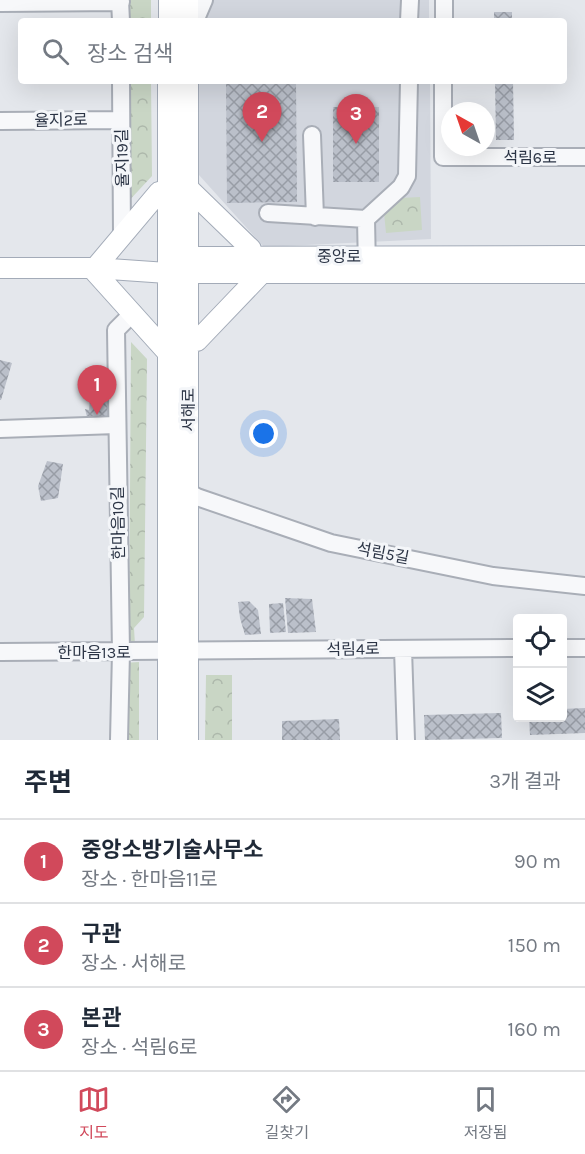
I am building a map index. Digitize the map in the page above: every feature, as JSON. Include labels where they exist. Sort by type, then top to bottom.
[{"type":"main road","points":[[169,0],[169,18]]},
{"type":"main road","points":[[188,0],[188,18]]},
{"type":"main road","name":"서해로","points":[[168,84],[177,189],[189,265],[188,740]]},
{"type":"main road","name":"서해로","points":[[168,740],[167,265],[188,84]]},
{"type":"main road","points":[[167,352],[95,272],[95,268],[159,192],[177,189],[251,249],[258,265],[197,341],[188,341]]},
{"type":"main road","name":"중앙로","points":[[0,268],[367,264],[585,256]]},
{"type":"main road","name":"중앙로","points":[[367,264],[585,273]]},
{"type":"street","points":[[196,18],[204,0]]},
{"type":"street","points":[[410,0],[410,18]]},
{"type":"street","points":[[444,0],[444,18]]},
{"type":"street","points":[[0,3],[120,1],[121,18]]},
{"type":"street","name":"율지19길","points":[[121,84],[123,235]]},
{"type":"street","points":[[268,213],[366,219],[401,187],[407,177],[409,84]]},
{"type":"street","name":"석림6로","points":[[443,84],[443,157],[585,157]]},
{"type":"street","name":"율지2로","points":[[0,121],[122,120]]},
{"type":"street","points":[[312,135],[315,217]]},
{"type":"street","points":[[366,219],[367,264]]},
{"type":"street","name":"한마음10길","points":[[119,740],[121,652],[116,330],[133,313]]},
{"type":"street","points":[[0,429],[116,425]]},
{"type":"street","name":"석림5길","points":[[188,492],[331,543],[493,576],[585,586]]},
{"type":"street","name":"석림4로","points":[[188,651],[513,648]]},
{"type":"street","points":[[567,648],[585,648]]},
{"type":"street","points":[[403,649],[406,740]]},
{"type":"street","name":"한마음13로","points":[[0,652],[188,651]]},
{"type":"shaded area","points":[[211,0],[429,0],[429,18],[202,18]]},
{"type":"shaded area","points":[[198,84],[430,84],[431,239],[264,247],[199,175]]},
{"type":"green space","points":[[124,0],[151,0],[151,18],[124,18]]},
{"type":"green space","points":[[124,84],[151,84],[152,176],[125,205]]},
{"type":"green space","points":[[420,197],[422,230],[386,233],[384,213],[400,198]]},
{"type":"green space","points":[[131,342],[147,359],[144,617],[134,628],[135,645],[129,644]]},
{"type":"green space","points":[[139,662],[139,740],[124,740],[123,663]]},
{"type":"green space","points":[[206,675],[232,675],[232,740],[205,740]]},
{"type":"building","points":[[494,12],[512,12],[512,18],[494,18]]},
{"type":"building","points":[[226,84],[296,84],[297,202],[227,203]]},
{"type":"building","points":[[495,84],[513,84],[514,140],[496,140]]},
{"type":"building","points":[[333,107],[379,107],[379,182],[333,182]]},
{"type":"building","points":[[0,360],[12,363],[1,400],[0,400]]},
{"type":"building","points":[[90,399],[109,400],[108,422],[88,421],[85,409],[89,410]]},
{"type":"building","points":[[47,461],[63,464],[58,498],[41,501],[38,486]]},
{"type":"building","points":[[285,598],[312,599],[316,632],[288,633]]},
{"type":"building","points":[[249,601],[258,610],[261,634],[245,635],[238,602]]},
{"type":"building","points":[[283,603],[286,632],[270,633],[269,604]]},
{"type":"building","points":[[585,708],[585,733],[530,735],[529,722],[567,722],[567,709]]},
{"type":"building","points":[[501,713],[502,738],[425,740],[424,715]]},
{"type":"building","points":[[339,719],[340,740],[282,740],[282,721]]},
{"type":"place","name":"구관","points":[[262,142]]},
{"type":"place","name":"본관","points":[[356,144]]},
{"type":"place","name":"중앙소방기술사무소","points":[[97,415]]}]
